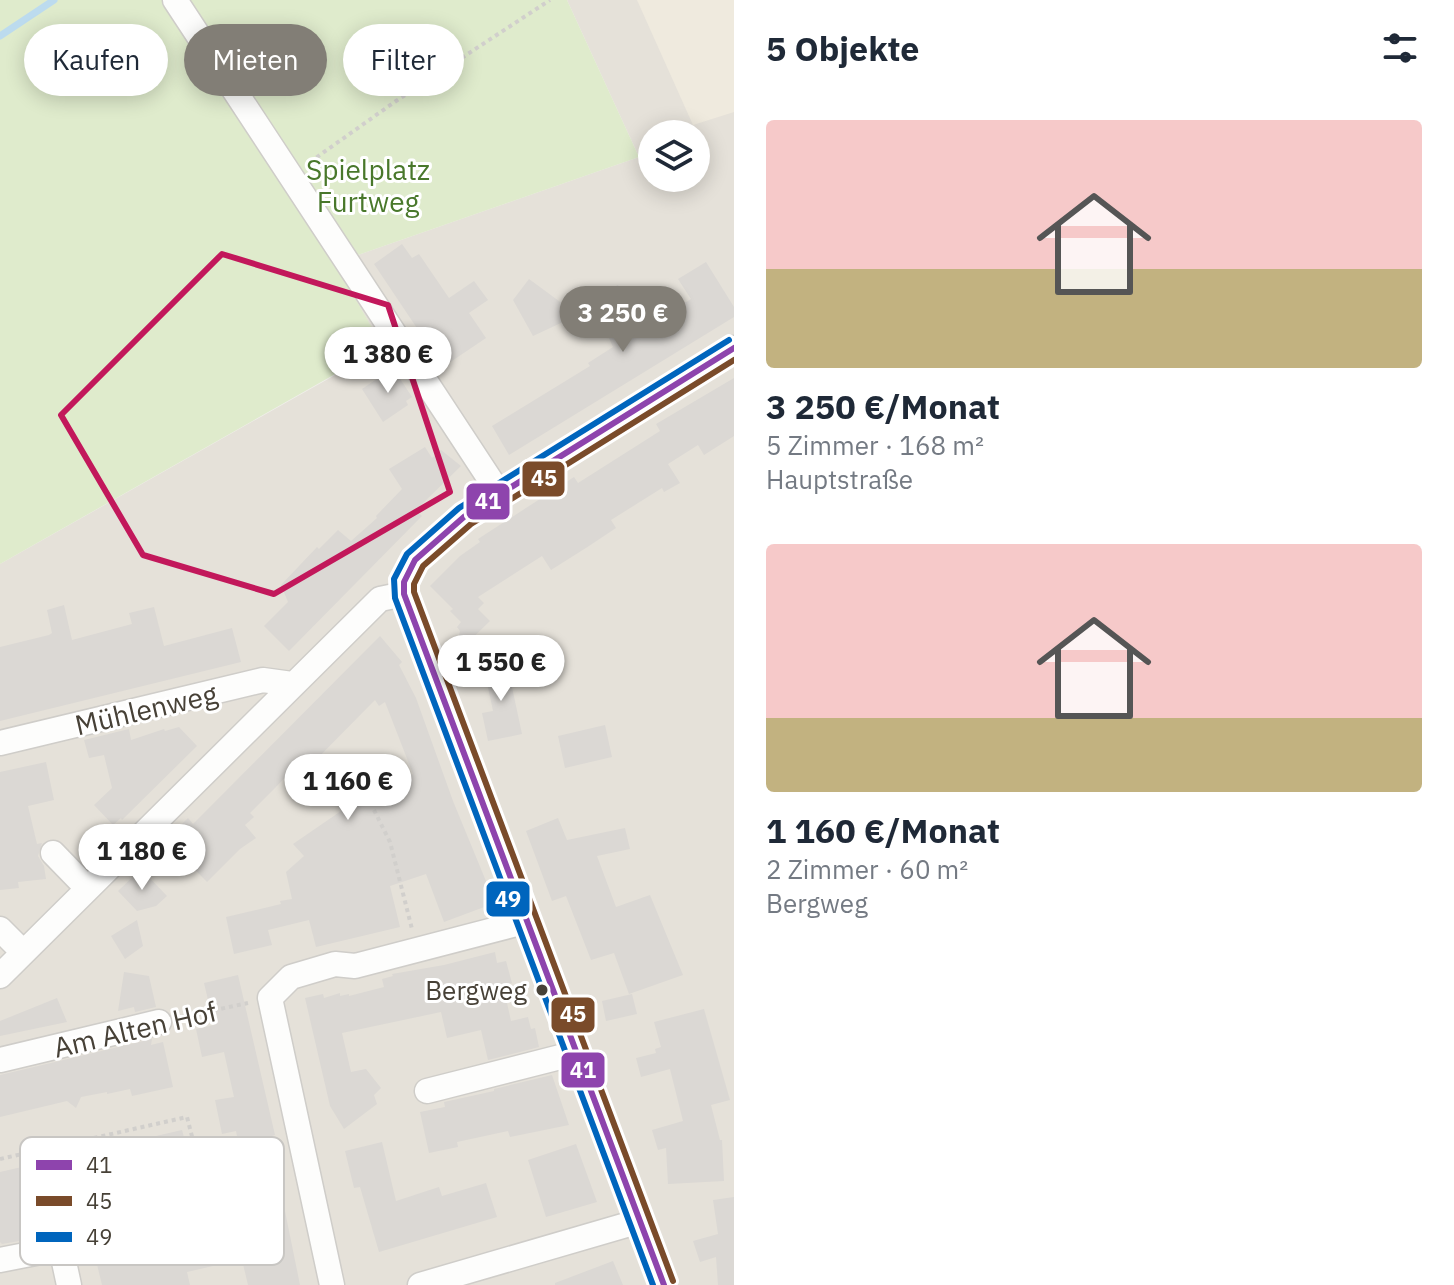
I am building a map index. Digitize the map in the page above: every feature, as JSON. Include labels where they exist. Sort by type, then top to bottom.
[{"type":"street","points":[[175,0],[499,493]]},
{"type":"street","points":[[664,1285],[404,594],[404,582],[415,560],[465,516],[734,348]]},
{"type":"street","points":[[0,976],[380,599],[404,594]]},
{"type":"street","name":"Mühlenweg","points":[[0,743],[263,680],[292,684]]},
{"type":"street","points":[[53,853],[87,888]]},
{"type":"street","points":[[332,1285],[270,998],[291,977],[335,964],[355,966],[528,921]]},
{"type":"street","points":[[0,929],[23,952]]},
{"type":"street","name":"Am Alten Hof","points":[[0,1060],[159,1022]]},
{"type":"street","points":[[427,1091],[576,1053]]},
{"type":"street","points":[[420,1285],[640,1221]]},
{"type":"street","points":[[0,1260],[20,1256]]},
{"type":"street","points":[[65,1265],[69,1285]]},
{"type":"path","points":[[291,176],[396,101],[550,0]]},
{"type":"path","points":[[374,810],[390,842],[417,951]]},
{"type":"path","name":"Am Alten Hof","points":[[159,1022],[270,998]]},
{"type":"path","points":[[98,1137],[187,1117],[192,1137]]},
{"type":"path","points":[[0,1159],[20,1155]]},
{"type":"highlighted area","points":[[222,254],[388,305],[450,492],[274,594],[143,555],[61,415]]},
{"type":"shaded area","points":[[567,0],[734,0],[734,1285],[0,1285],[0,564],[383,348],[335,263],[638,157],[638,192],[710,192],[710,120],[638,120],[638,155]]},
{"type":"shaded area","points":[[637,0],[734,0],[734,112],[709,120],[691,120]]},
{"type":"green space","name":"Spielplatz Furtweg","points":[[0,0],[567,0],[638,157],[335,263],[383,347],[0,564]]},
{"type":"building","points":[[402,244],[412,258],[419,254],[449,298],[474,281],[488,300],[469,313],[486,338],[443,367],[374,264]]},
{"type":"building","points":[[706,262],[734,307],[734,317],[509,455],[492,426],[590,366],[588,363],[613,347],[591,298],[618,285],[621,293],[629,289],[646,326],[691,299],[678,279]]},
{"type":"building","points":[[529,279],[578,315],[533,336],[513,300]]},
{"type":"building","points":[[393,368],[412,397],[406,401],[408,405],[383,422],[362,389]]},
{"type":"building","points":[[734,378],[734,436],[704,455],[698,445],[668,464],[680,483],[664,492],[662,488],[611,520],[616,528],[551,570],[542,556],[478,597],[484,603],[478,609],[490,621],[456,654],[460,631],[457,627],[461,622],[450,611],[453,609],[430,586],[460,556],[480,542],[478,539],[574,477],[578,483],[660,431],[656,424]]},
{"type":"building","points":[[425,447],[432,458],[441,450],[461,466],[416,510],[422,516],[289,651],[264,626],[288,602],[281,585],[338,530],[351,541],[377,518],[402,489],[389,469]]},
{"type":"building","points":[[64,605],[72,640],[132,624],[129,613],[154,607],[164,646],[232,628],[241,662],[0,721],[0,647],[49,635],[52,633],[47,610]]},
{"type":"building","points":[[380,636],[402,662],[399,665],[416,698],[453,801],[495,903],[444,922],[426,874],[390,886],[400,927],[316,947],[309,920],[268,930],[272,945],[234,954],[226,917],[292,899],[286,872],[304,856],[293,844],[341,811],[328,791],[347,780],[360,800],[413,774],[385,702],[379,706],[375,700],[300,776],[293,769],[250,813],[254,817],[245,825],[256,838],[240,849],[207,882],[166,840],[188,818],[193,824]]},
{"type":"building","points":[[506,659],[522,734],[488,741],[482,713],[493,711],[483,664]]},
{"type":"building","points":[[605,725],[612,757],[565,768],[558,736]]},
{"type":"building","points":[[179,727],[197,746],[122,820],[113,825],[94,805],[112,788],[104,755],[89,758],[84,740],[129,729],[131,740]]},
{"type":"building","points":[[46,762],[54,800],[28,806],[37,844],[42,843],[38,856],[46,879],[18,882],[19,888],[0,890],[0,772]]},
{"type":"building","points":[[558,818],[567,840],[625,828],[630,849],[597,856],[616,907],[650,895],[683,975],[629,994],[614,953],[591,960],[566,896],[552,901],[526,831]]},
{"type":"building","points":[[141,869],[167,896],[156,906],[137,911],[118,891]]},
{"type":"building","points":[[137,920],[143,946],[125,959],[111,936]]},
{"type":"building","points":[[495,952],[497,963],[506,961],[512,983],[503,985],[511,1021],[528,1017],[531,1029],[535,1028],[539,1047],[488,1060],[481,1030],[447,1038],[441,1012],[342,1033],[351,1072],[366,1069],[381,1088],[374,1095],[377,1104],[344,1129],[330,1106],[305,998],[323,994],[324,998],[340,993],[340,996],[349,996],[384,987],[382,979],[392,974]]},
{"type":"building","points":[[124,972],[149,976],[156,1007],[135,1012],[134,1007],[118,1011]]},
{"type":"building","points":[[238,975],[275,1135],[272,1137],[237,1137],[236,1131],[222,1134],[215,1100],[234,1097],[224,1052],[202,1057],[196,1029],[214,1025],[204,983]]},
{"type":"building","points":[[632,994],[637,1014],[606,1021],[602,1001]]},
{"type":"building","points":[[57,998],[67,1022],[0,1036],[0,1021]]},
{"type":"building","points":[[704,1009],[730,1100],[711,1105],[722,1140],[724,1181],[668,1184],[666,1148],[658,1150],[652,1130],[683,1121],[670,1069],[641,1077],[636,1058],[656,1053],[655,1049],[661,1047],[654,1022]]},
{"type":"building","points":[[152,1039],[151,1045],[163,1042],[173,1087],[132,1096],[130,1089],[107,1092],[81,1097],[76,1108],[67,1101],[0,1117],[0,1075]]},
{"type":"building","points":[[552,1075],[569,1125],[510,1137],[508,1131],[457,1142],[458,1147],[429,1153],[420,1112],[445,1107],[444,1102]]},
{"type":"building","points":[[182,1130],[184,1137],[152,1137]]},
{"type":"building","points":[[382,1142],[396,1201],[439,1187],[442,1196],[486,1183],[497,1217],[379,1252],[360,1187],[354,1188],[345,1151]]},
{"type":"building","points":[[576,1144],[597,1202],[546,1217],[528,1160]]},
{"type":"building","points":[[20,1167],[20,1241],[2,1244],[0,1242],[0,1172]]},
{"type":"building","points":[[734,1197],[734,1285],[718,1285],[716,1257],[700,1262],[693,1241],[718,1234],[713,1200]]},
{"type":"building","points":[[284,1206],[300,1285],[248,1285],[243,1265],[284,1265]]},
{"type":"building","points":[[613,1261],[623,1285],[555,1285],[555,1283]]},
{"type":"building","points":[[97,1265],[213,1266],[187,1272],[190,1285],[102,1285]]},
{"type":"waterway","points":[[0,36],[54,0]]},
{"type":"transit line","name":"49","points":[[653,1285],[395,598],[394,579],[407,554],[459,508],[729,340]]},
{"type":"transit line","name":"41","points":[[664,1285],[404,594],[404,582],[415,560],[465,516],[734,348]]},
{"type":"transit line","name":"45","points":[[673,1281],[414,592],[414,584],[423,566],[471,524],[734,360]]},
{"type":"place","name":"Bergweg","points":[[542,990]]}]
